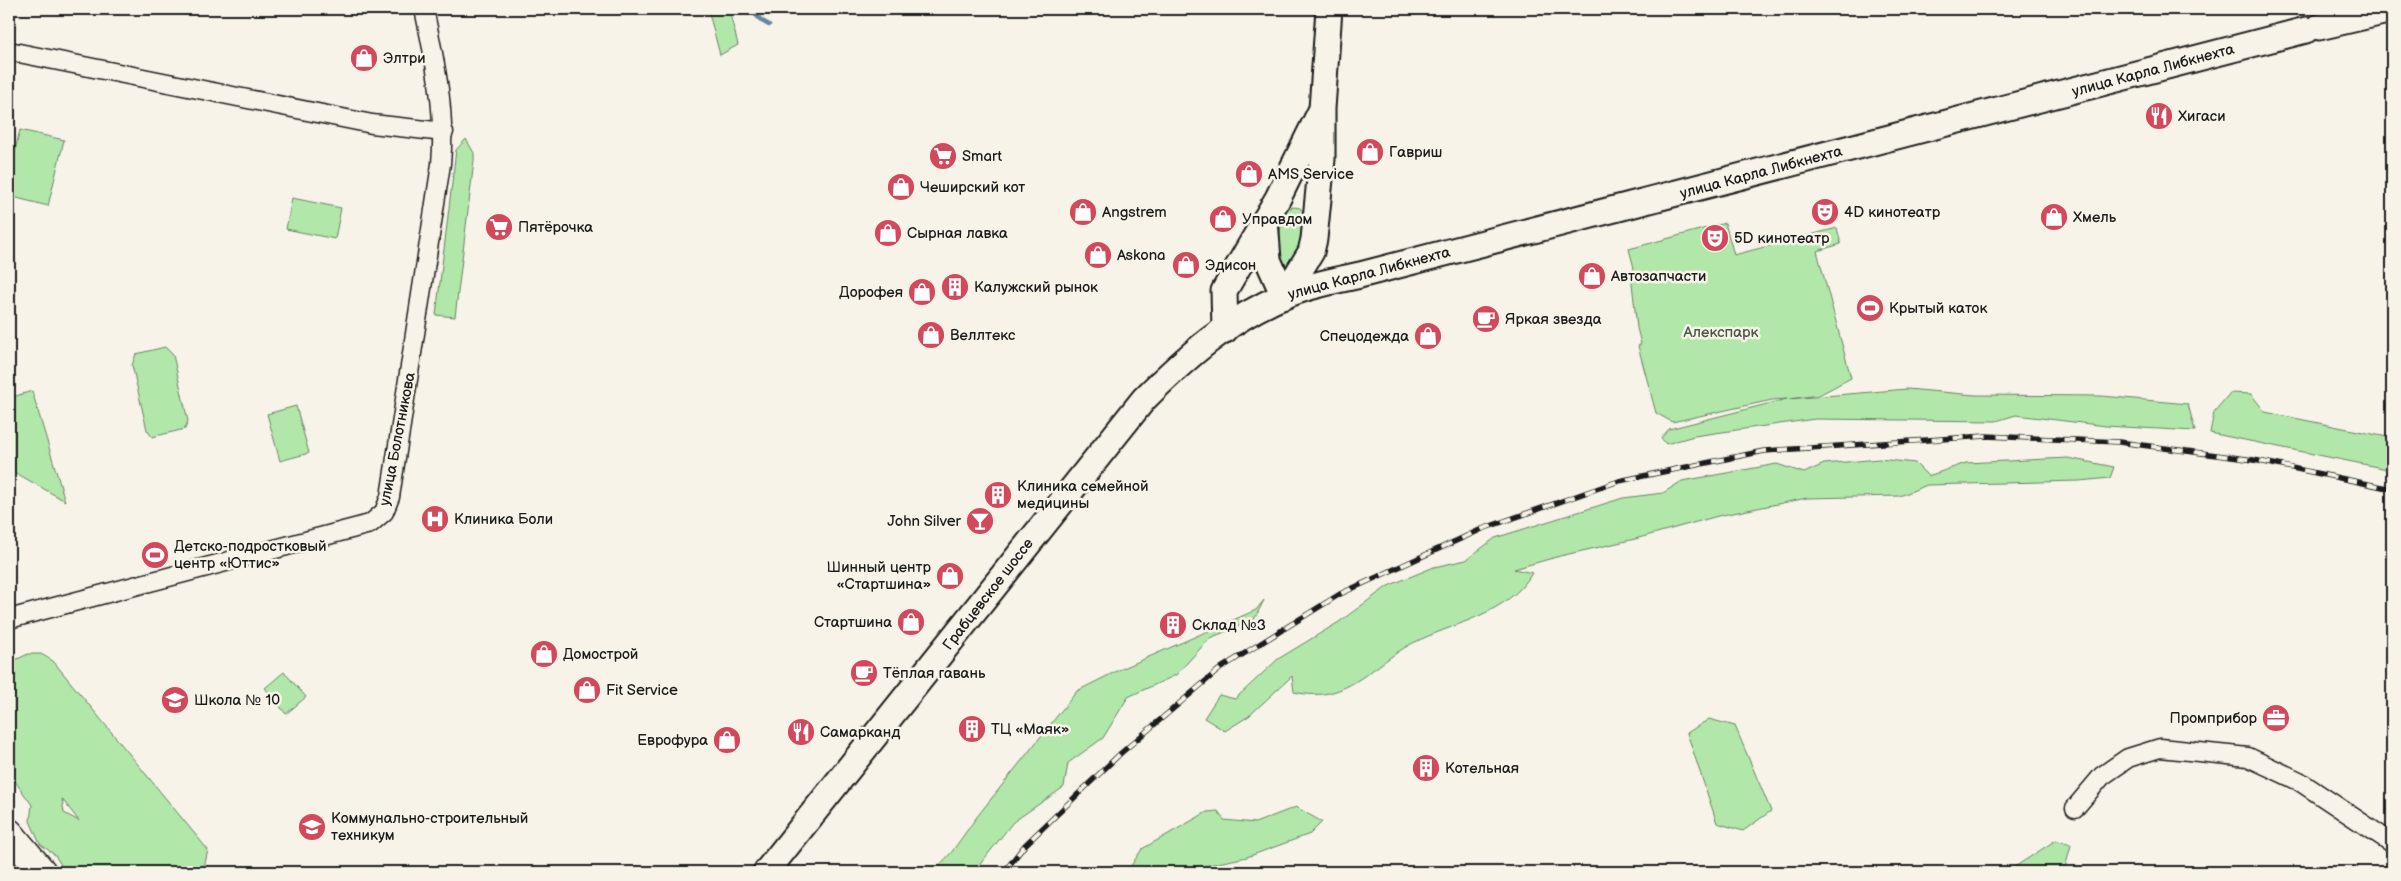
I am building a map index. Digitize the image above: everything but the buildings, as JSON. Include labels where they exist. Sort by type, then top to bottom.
[{"type":"main road","points":[[1284,296],[1311,252],[1314,239],[1315,211],[1322,159],[1322,109],[1329,9]]},
{"type":"main road","name":"улица Карла Либкнехта","points":[[1225,330],[1252,312],[1284,296],[1315,285],[2312,28],[2392,10]]},
{"type":"main road","points":[[1225,330],[1224,291],[1278,198],[1322,109]]},
{"type":"main road","points":[[1278,198],[1299,198],[1309,202],[1315,211]]},
{"type":"main road","points":[[1265,220],[1268,260],[1284,296]]},
{"type":"main road","points":[[1314,239],[1328,264],[1344,279]]},
{"type":"main road","name":"Грабцевское шоссе","points":[[766,872],[1144,399],[1179,365],[1225,330]]},
{"type":"main road","points":[[9,834],[42,872]]},
{"type":"street","name":"улица Болотникова","points":[[9,619],[370,524],[384,512],[390,497],[412,360],[444,132],[438,74],[424,9]]},
{"type":"street","points":[[9,51],[372,124],[444,132]]},
{"type":"street","points":[[2075,808],[2102,776],[2128,758],[2160,748],[2248,757],[2299,781],[2392,843]]},
{"type":"green space","points":[[708,9],[729,9],[738,45],[720,55]]},
{"type":"green space","points":[[20,130],[64,140],[48,206],[9,196],[9,175]]},
{"type":"green space","points":[[466,139],[474,153],[474,161],[455,317],[436,315],[456,150]]},
{"type":"green space","points":[[292,198],[341,208],[335,239],[286,229]]},
{"type":"green space","points":[[1289,208],[1300,208],[1305,214],[1302,251],[1289,267],[1284,268],[1278,256],[1282,215]]},
{"type":"green space","name":"Алекспарк","points":[[1725,223],[1734,255],[1837,228],[1841,244],[1817,251],[1851,378],[1819,395],[1789,399],[1907,389],[1975,395],[2102,396],[2188,404],[2195,431],[2106,426],[2016,415],[1996,421],[1815,419],[1694,436],[1666,444],[1661,438],[1669,429],[1787,399],[1772,400],[1672,422],[1656,413],[1638,346],[1641,344],[1637,328],[1631,274],[1634,268],[1629,249]]},
{"type":"green space","points":[[165,347],[173,355],[188,421],[185,429],[152,437],[147,430],[132,365],[136,354]]},
{"type":"green space","points":[[32,391],[65,501],[9,469],[9,398]]},
{"type":"green space","points":[[2230,393],[2251,394],[2265,412],[2392,438],[2392,470],[2210,433],[2214,412]]},
{"type":"green space","points":[[296,406],[309,453],[280,461],[267,414]]},
{"type":"green space","points":[[2068,458],[2114,467],[2110,478],[2079,481],[1927,485],[1900,496],[1807,498],[1718,516],[1514,569],[1532,573],[1522,587],[1495,608],[1413,643],[1346,687],[1331,693],[1309,694],[1294,692],[1292,676],[1249,716],[1225,731],[1204,718],[1219,695],[1235,699],[1278,659],[1339,622],[1388,586],[1434,567],[1466,560],[1495,538],[1623,498],[1663,493],[1682,481],[1777,464],[1804,473],[1824,464],[1879,459],[1915,463],[1928,476],[1966,463]]},
{"type":"green space","points":[[1264,600],[1254,620],[1210,638],[1176,675],[1128,697],[1103,738],[1068,763],[1064,787],[1013,822],[974,872],[933,872],[951,853],[976,818],[1077,691],[1119,670],[1256,610]]},
{"type":"green space","points":[[28,654],[41,654],[53,661],[208,850],[203,872],[65,872],[55,855],[40,844],[30,821],[32,805],[9,773],[9,663]],"holes":[[[62,799],[79,821],[64,813]]]},
{"type":"green space","points":[[284,672],[306,697],[286,714],[265,688]]},
{"type":"green space","points":[[1709,719],[1735,726],[1771,811],[1743,831],[1717,823],[1687,733]]},
{"type":"green space","points":[[1296,807],[1322,822],[1310,834],[1247,857],[1175,872],[1127,872],[1142,849],[1207,812],[1218,811],[1224,820],[1255,823]]},
{"type":"green space","points":[[2056,840],[2071,845],[2064,872],[2007,872]]},
{"type":"waterway","points":[[750,9],[769,25]]},
{"type":"railway","points":[[1004,872],[1025,845],[1121,753],[1221,668],[1340,594],[1482,529],[1619,481],[1764,451],[1986,436],[2119,442],[2254,460],[2392,489]]},
{"type":"place","name":"Элтри","points":[[364,58]]},
{"type":"place","name":"Хигаси","points":[[2159,116]]},
{"type":"place","name":"Гавриш","points":[[1370,152]]},
{"type":"place","name":"Smart","points":[[943,156]]},
{"type":"place","name":"AMS Service","points":[[1249,174]]},
{"type":"place","name":"Чеширский кот","points":[[901,187]]},
{"type":"place","name":"Angstrem","points":[[1083,212]]},
{"type":"place","name":"4D кинотеатр","points":[[1825,212]]},
{"type":"place","name":"Хмель","points":[[2054,217]]},
{"type":"place","name":"Управдом","points":[[1223,219]]},
{"type":"place","name":"Пятёрочка","points":[[499,227]]},
{"type":"place","name":"Сырная лавка","points":[[888,233]]},
{"type":"place","name":"5D кинотеатр","points":[[1715,238]]},
{"type":"place","name":"Askona","points":[[1098,255]]},
{"type":"place","name":"Эдисон","points":[[1186,265]]},
{"type":"place","name":"Автозапчасти","points":[[1592,276]]},
{"type":"place","name":"Калужский рынок","points":[[955,287]]},
{"type":"place","name":"Дорофея","points":[[922,292]]},
{"type":"place","name":"Крытый каток","points":[[1870,308]]},
{"type":"place","name":"Яркая звезда","points":[[1486,319]]},
{"type":"place","name":"Веллтекс","points":[[931,335]]},
{"type":"place","name":"Спецодежда","points":[[1428,336]]},
{"type":"place","name":"Клиника семейной медицины","points":[[998,495]]},
{"type":"place","name":"Клиника Боли","points":[[435,519]]},
{"type":"place","name":"John Silver","points":[[980,521]]},
{"type":"place","name":"Детско-подростковый центр «Юттис»","points":[[155,555]]},
{"type":"place","name":"Шинный центр «Стартшина»","points":[[950,576]]},
{"type":"place","name":"Стартшина","points":[[911,622]]},
{"type":"place","name":"Склад №3","points":[[1173,625]]},
{"type":"place","name":"Домострой","points":[[544,654]]},
{"type":"place","name":"Тёплая гавань","points":[[864,673]]},
{"type":"place","name":"Fit Service","points":[[587,690]]},
{"type":"place","name":"Школа № 10","points":[[175,700]]},
{"type":"place","name":"Промприбор","points":[[2276,718]]},
{"type":"place","name":"ТЦ «Маяк»","points":[[972,729]]},
{"type":"place","name":"Самарканд","points":[[801,732]]},
{"type":"place","name":"Еврофура","points":[[727,740]]},
{"type":"place","name":"Котельная","points":[[1426,768]]},
{"type":"place","name":"Коммунально-строительный техникум","points":[[312,827]]}]
